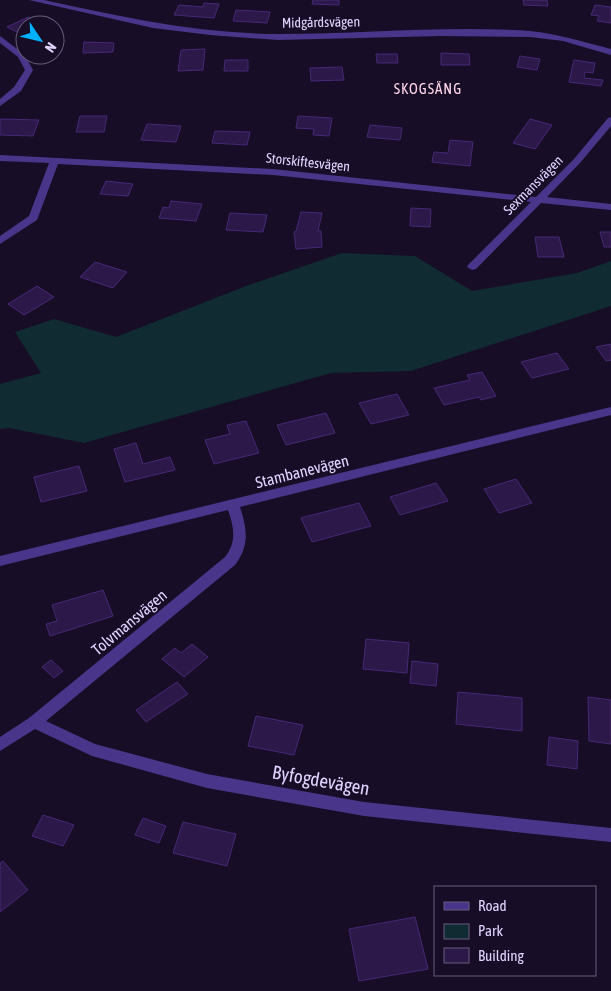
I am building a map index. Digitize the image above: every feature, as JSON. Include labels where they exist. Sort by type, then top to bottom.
[{"type":"street","name":"Midgårdsvägen","points":[[33,0],[153,26],[210,32],[278,37],[440,33],[530,34],[564,39],[611,52]]},
{"type":"street","points":[[0,39],[21,56],[29,70],[18,89],[0,103]]},
{"type":"street","name":"Sexmansvägen","points":[[472,267],[577,161],[611,120]]},
{"type":"street","name":"Storskiftesvägen","points":[[0,158],[272,172],[537,200],[550,199],[583,205],[611,207]]},
{"type":"street","points":[[0,241],[34,218],[54,160]]},
{"type":"street","name":"Stambanevägen","points":[[0,561],[611,411]]},
{"type":"street","name":"Tolvmansvägen","points":[[0,745],[34,722],[230,561],[238,551],[242,539],[233,505]]},
{"type":"street","name":"Byfogdevägen","points":[[34,722],[92,750],[207,781],[364,808],[611,836]]},
{"type":"green space","points":[[342,253],[415,256],[472,291],[577,273],[611,261],[611,306],[411,371],[331,373],[84,443],[9,428],[0,429],[0,384],[41,373],[15,332],[54,319],[116,337],[246,286]]},
{"type":"building","points":[[313,0],[339,0],[339,5],[312,4]]},
{"type":"building","points":[[523,0],[547,0],[548,6],[524,5]]},
{"type":"building","points":[[204,3],[219,4],[214,18],[174,15],[179,5],[203,7]]},
{"type":"building","points":[[595,5],[611,7],[611,23],[597,21],[599,16],[591,15]]},
{"type":"building","points":[[236,10],[270,12],[267,23],[233,21]]},
{"type":"building","points":[[15,23],[15,31],[7,27]]},
{"type":"building","points":[[84,42],[114,43],[113,52],[83,53]]},
{"type":"building","points":[[205,49],[203,70],[178,71],[181,50]]},
{"type":"building","points":[[441,53],[469,54],[470,65],[441,65]]},
{"type":"building","points":[[376,54],[397,54],[398,63],[377,63]]},
{"type":"building","points":[[520,56],[540,59],[537,70],[517,67]]},
{"type":"building","points":[[225,60],[248,60],[248,71],[224,71]]},
{"type":"building","points":[[574,60],[595,63],[593,73],[585,72],[584,78],[603,80],[601,86],[569,82]]},
{"type":"building","points":[[342,67],[344,80],[311,81],[310,68]]},
{"type":"building","points":[[80,116],[107,116],[104,132],[76,132]]},
{"type":"building","points":[[298,116],[332,118],[329,136],[313,135],[314,129],[296,128]]},
{"type":"building","points":[[0,119],[39,120],[33,136],[0,135]]},
{"type":"building","points":[[530,119],[552,125],[535,149],[513,143]]},
{"type":"building","points":[[147,124],[181,126],[176,142],[141,140]]},
{"type":"building","points":[[370,125],[402,128],[400,140],[367,137]]},
{"type":"building","points":[[215,131],[250,132],[247,145],[212,143]]},
{"type":"building","points":[[450,140],[473,142],[470,166],[432,162],[434,152],[448,153]]},
{"type":"building","points":[[106,181],[133,184],[128,196],[100,194]]},
{"type":"building","points":[[171,201],[202,204],[196,221],[159,218],[163,207],[169,208]]},
{"type":"building","points":[[411,208],[431,209],[430,227],[410,226]]},
{"type":"building","points":[[301,212],[322,213],[318,231],[321,231],[322,247],[296,249],[294,232],[296,231]]},
{"type":"building","points":[[230,213],[267,215],[263,232],[226,230]]},
{"type":"building","points":[[600,232],[611,232],[611,247],[604,247]]},
{"type":"building","points":[[535,237],[559,237],[564,257],[538,257]]},
{"type":"building","points":[[95,262],[127,272],[113,288],[80,277]]},
{"type":"building","points":[[37,286],[54,297],[24,315],[8,304]]},
{"type":"building","points":[[611,344],[611,360],[606,361],[596,347]]},
{"type":"building","points":[[557,353],[569,369],[532,378],[521,362]]},
{"type":"building","points":[[482,372],[496,396],[481,400],[479,397],[444,405],[434,388],[470,380],[467,375]]},
{"type":"building","points":[[397,394],[409,415],[371,424],[359,403]]},
{"type":"building","points":[[326,413],[335,433],[286,445],[277,425]]},
{"type":"building","points":[[246,421],[259,453],[214,464],[205,440],[230,434],[227,425]]},
{"type":"building","points":[[136,443],[143,464],[170,457],[175,470],[125,482],[114,449]]},
{"type":"building","points":[[79,466],[87,491],[41,502],[34,477]]},
{"type":"building","points":[[516,479],[532,503],[499,513],[484,489]]},
{"type":"building","points":[[436,483],[448,501],[400,515],[390,497]]},
{"type":"building","points":[[359,503],[371,526],[312,542],[301,518]]},
{"type":"building","points":[[103,590],[113,616],[50,636],[46,624],[57,621],[52,605]]},
{"type":"building","points":[[366,639],[409,643],[407,673],[363,669]]},
{"type":"building","points":[[192,644],[208,657],[184,677],[162,659],[175,648],[181,653]]},
{"type":"building","points":[[51,660],[63,671],[54,678],[42,667]]},
{"type":"building","points":[[412,661],[438,664],[436,686],[410,683]]},
{"type":"building","points":[[177,682],[188,694],[146,722],[136,710]]},
{"type":"building","points":[[458,692],[522,698],[522,731],[456,724]]},
{"type":"building","points":[[588,697],[611,700],[611,744],[589,741]]},
{"type":"building","points":[[256,716],[303,725],[294,755],[248,746]]},
{"type":"building","points":[[549,737],[578,741],[577,769],[547,765]]},
{"type":"building","points":[[43,815],[74,825],[63,846],[32,836]]},
{"type":"building","points":[[143,818],[166,826],[159,843],[135,835]]},
{"type":"building","points":[[183,822],[236,834],[227,866],[173,853]]},
{"type":"building","points":[[3,861],[28,890],[0,912],[0,863]]},
{"type":"building","points":[[415,917],[428,969],[359,981],[349,929]]},
{"type":"district","name":"SKOGSÄNG","points":[[428,88]]}]
